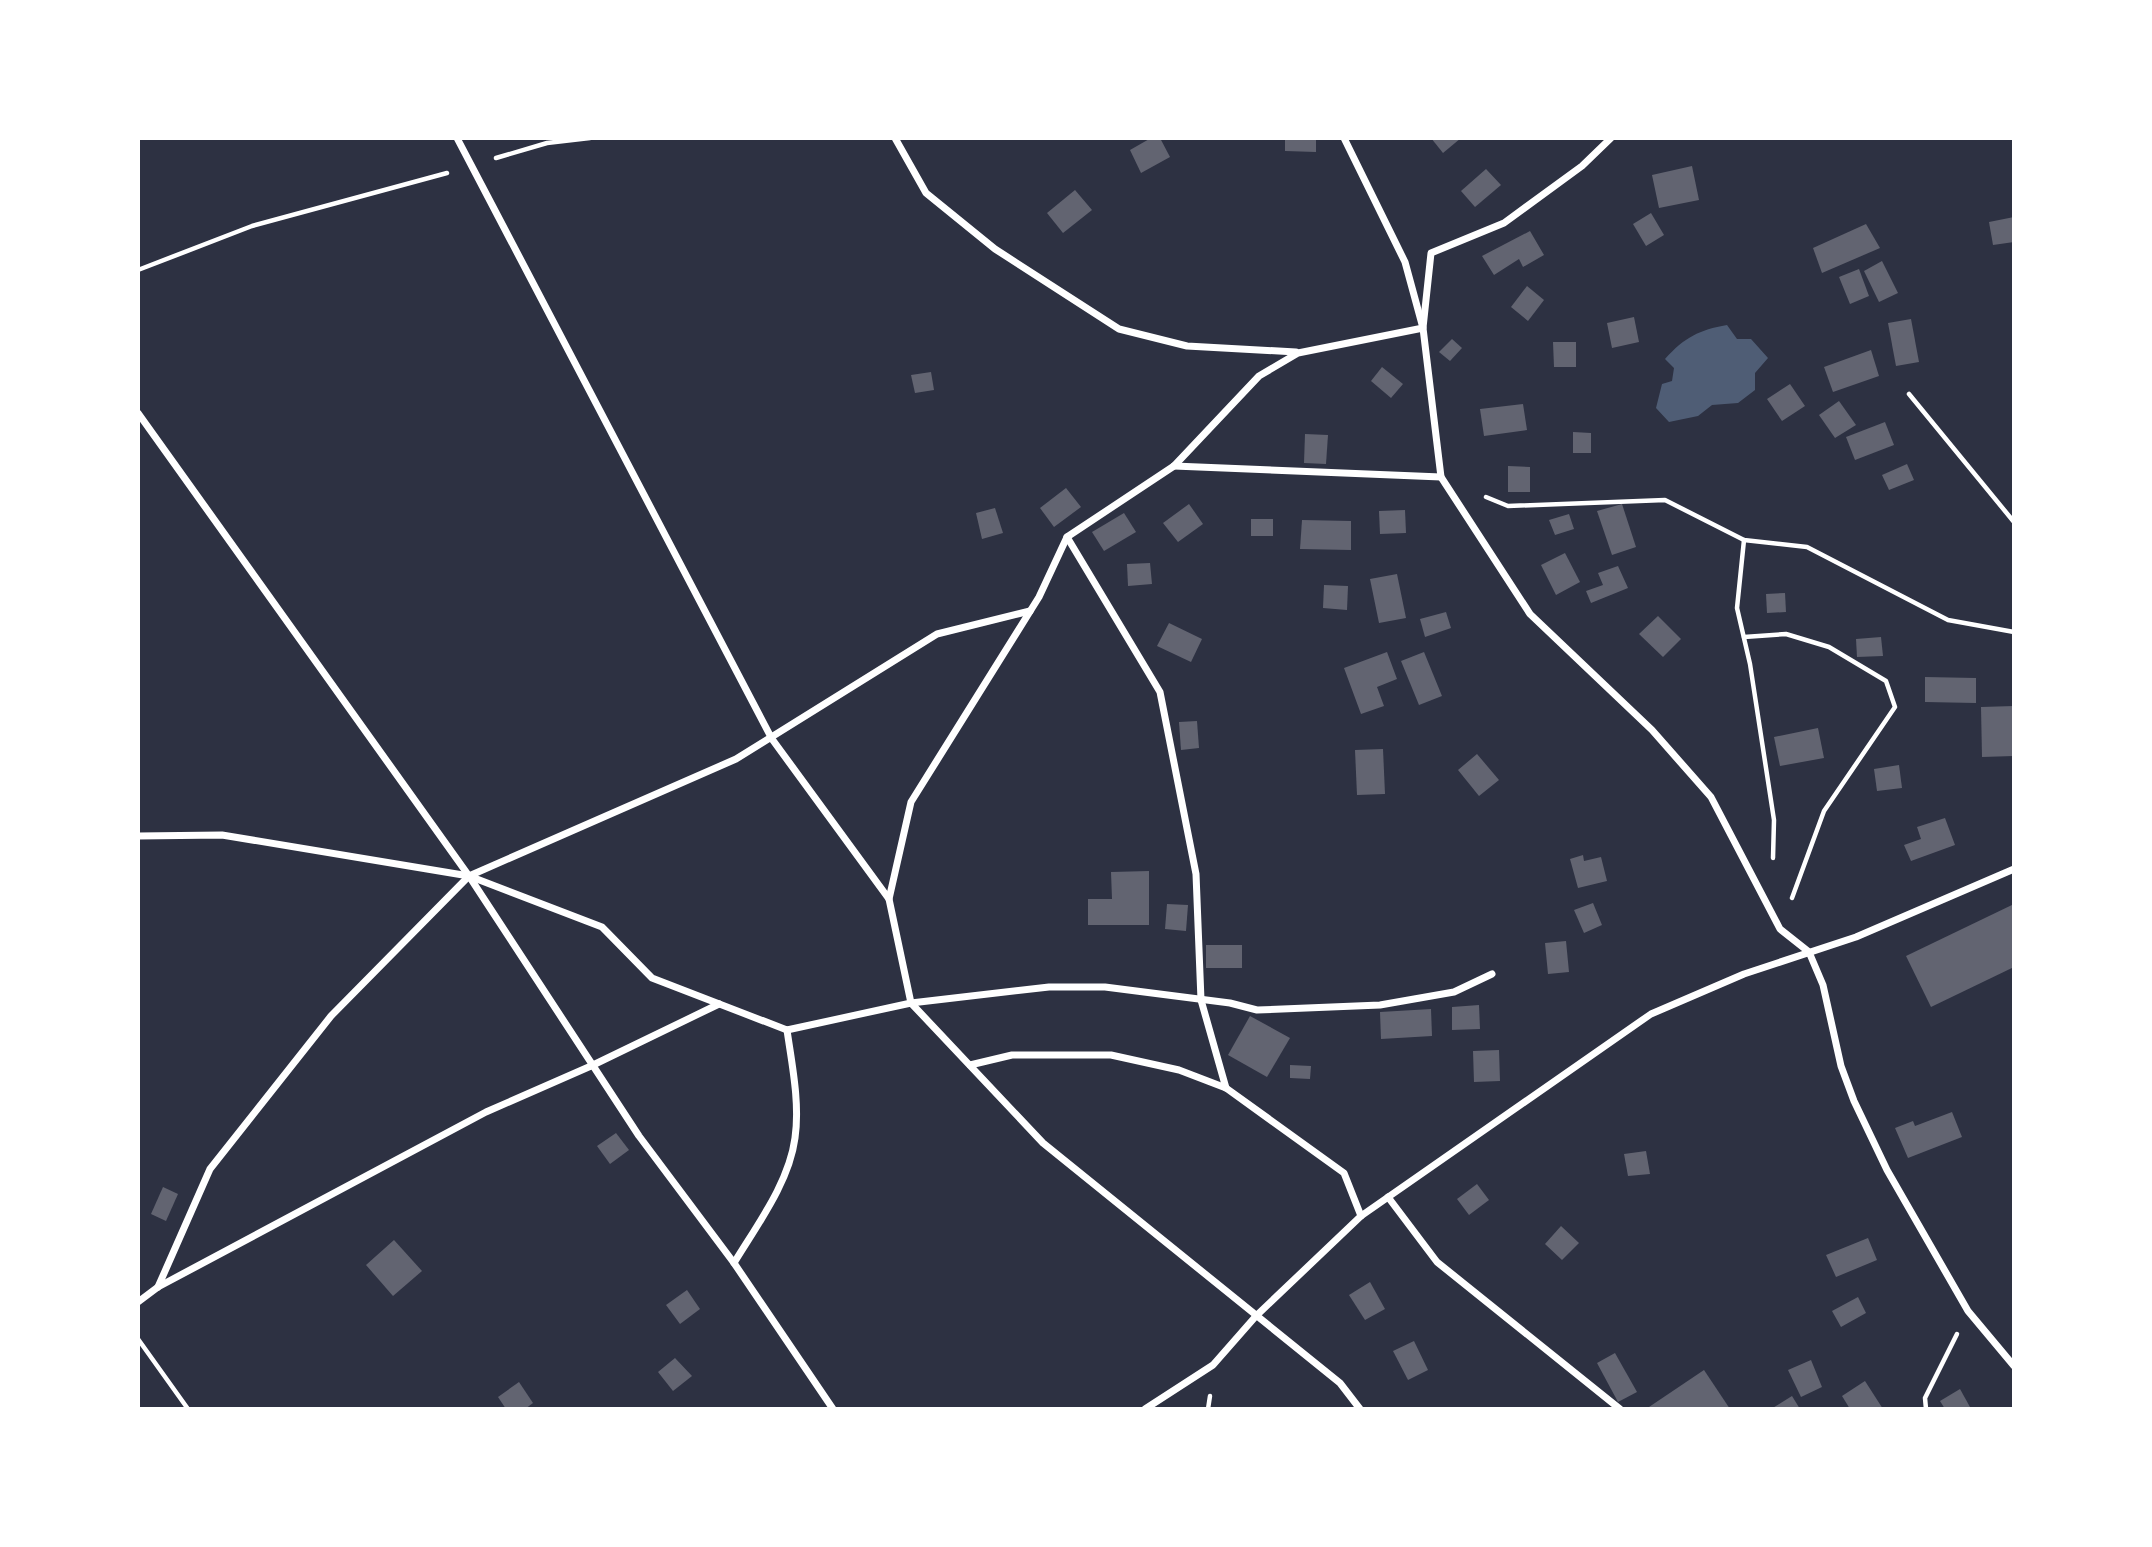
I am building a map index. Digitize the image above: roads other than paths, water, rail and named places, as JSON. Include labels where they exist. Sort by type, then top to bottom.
[{"type":"street","points":[[457,138],[772,739],[889,898],[911,1003],[1044,1143],[1340,1383],[1360,1409]]},
{"type":"street","points":[[895,138],[926,193],[995,249],[1119,329],[1186,346],[1298,353],[1423,328]]},
{"type":"street","points":[[1344,138],[1405,262],[1423,328],[1441,477],[1530,614],[1652,730],[1711,797],[1780,929],[1809,952],[1823,985],[1841,1066],[1854,1101],[1908,1208],[1968,1311],[2014,1366]]},
{"type":"street","points":[[1423,328],[1431,253],[1504,223],[1582,166],[1611,138]]},
{"type":"street","points":[[889,898],[911,802],[1030,611],[1067,537],[1174,466],[1259,376],[1298,353]]},
{"type":"street","points":[[138,414],[469,876],[591,1066],[639,1136],[734,1263],[833,1409]]},
{"type":"street","points":[[1174,466],[1441,477]]},
{"type":"street","points":[[1067,537],[1160,692],[1196,874],[1201,1000],[1226,1088]]},
{"type":"street","points":[[158,1287],[210,1170],[331,1016],[469,876],[736,759],[937,635],[1030,611]]},
{"type":"street","points":[[138,836],[222,835],[469,876],[601,928],[652,978],[787,1030],[911,1003],[1049,987],[1105,987],[1257,1010],[1380,1005],[1454,992],[1492,974]]},
{"type":"street","points":[[1144,1409],[1213,1364],[1256,1316],[1362,1216],[1651,1014],[1744,974],[1856,937],[2014,869]]},
{"type":"street","points":[[138,1302],[158,1287],[486,1112],[591,1066],[719,1004]]},
{"type":"street","points":[[734,1263],[785,1176],[795,1138],[795,1090],[787,1030]]},
{"type":"street","points":[[970,1065],[1012,1055],[1111,1055],[1179,1070],[1226,1088],[1345,1173],[1362,1216]]},
{"type":"street","points":[[1388,1197],[1437,1262],[1620,1409]]},
{"type":"water","points":[[1727,325],[1737,339],[1751,339],[1768,358],[1755,373],[1755,390],[1738,403],[1712,405],[1698,416],[1669,422],[1656,408],[1662,384],[1672,381],[1674,368],[1665,359],[1693,336]]}]
